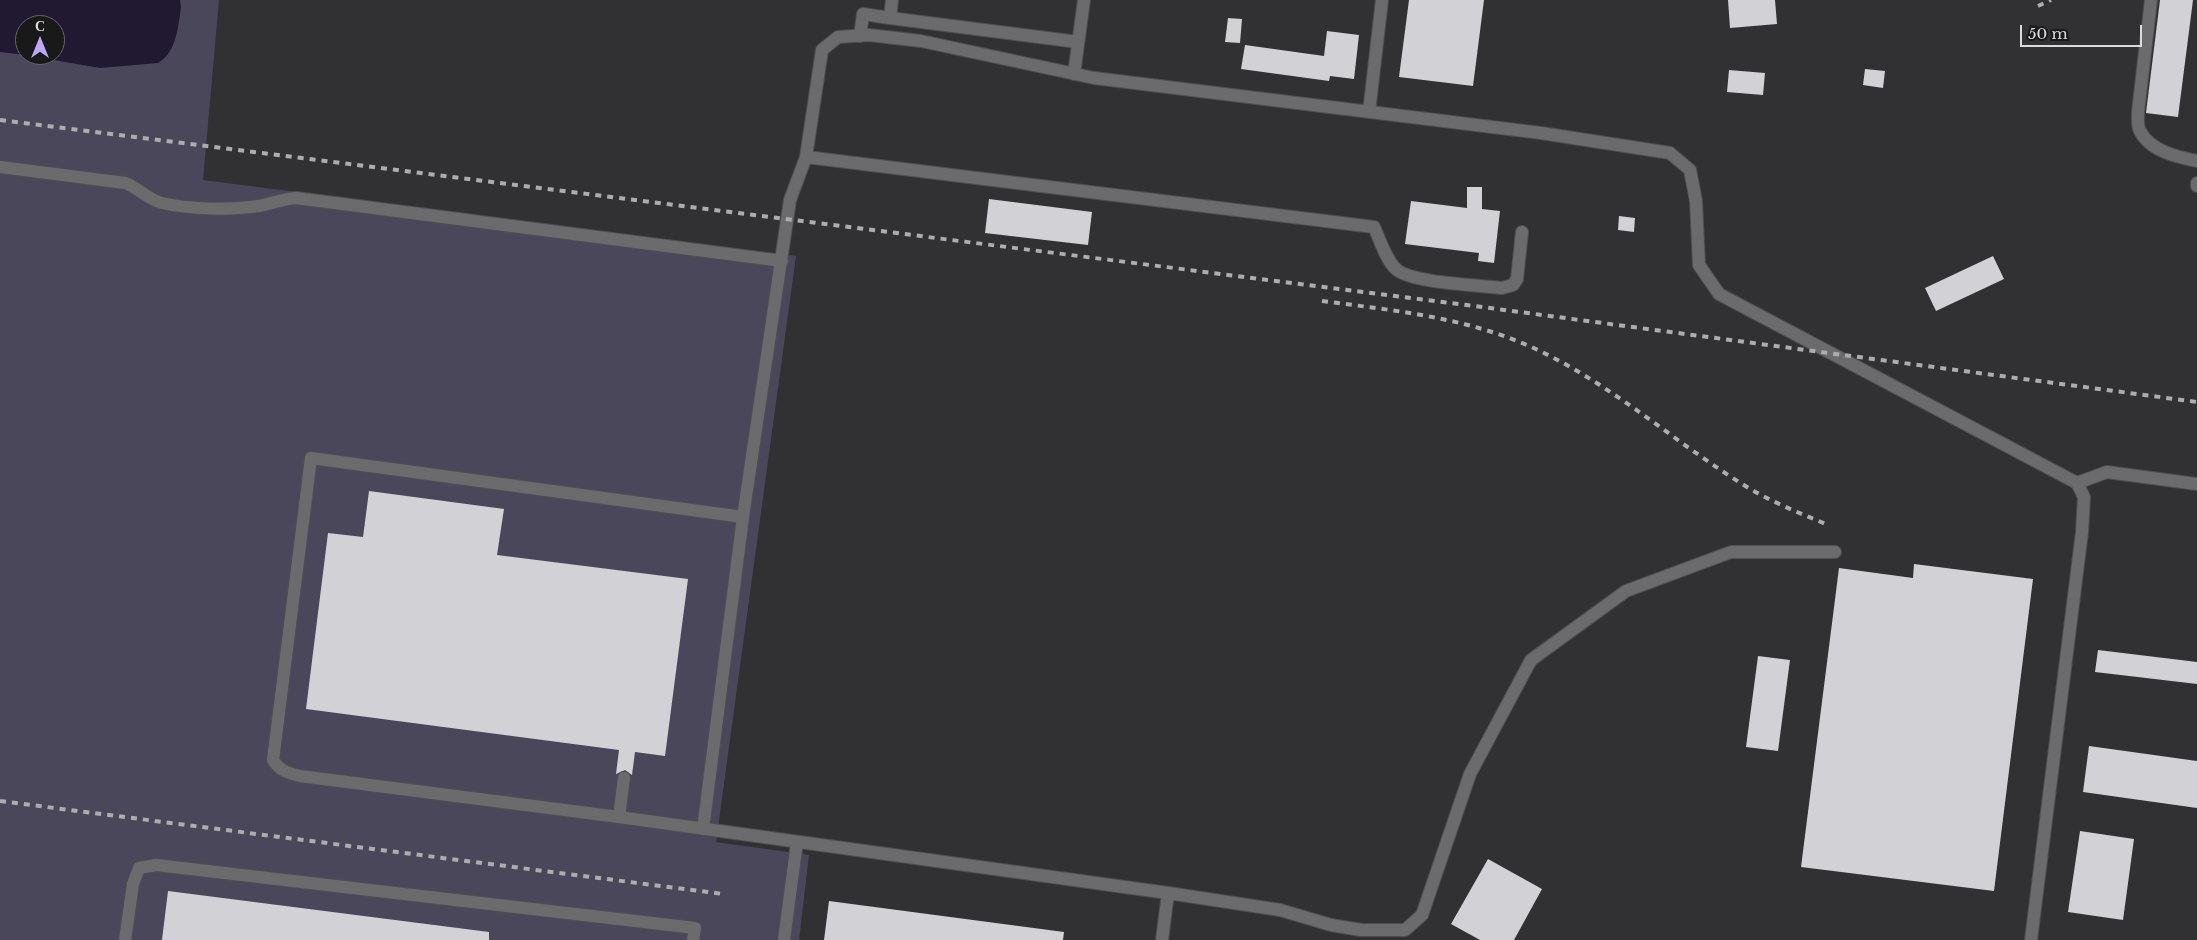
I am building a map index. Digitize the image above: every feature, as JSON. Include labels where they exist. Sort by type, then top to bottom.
[{"type":"lane","points":[[890,18],[892,0]]},
{"type":"lane","points":[[1074,74],[1084,0]]},
{"type":"lane","points":[[1368,112],[1382,0]]},
{"type":"lane","points":[[2150,0],[2138,112],[2139,130],[2150,145],[2178,157],[2197,161]]},
{"type":"lane","points":[[860,36],[863,14],[1078,42]]},
{"type":"lane","points":[[703,829],[742,517],[790,200],[806,157],[822,50],[838,37],[860,36],[921,41],[1074,74],[1541,134],[1670,153],[1690,170],[1696,201],[1699,265],[1719,294],[2077,483],[2084,498],[2082,532],[2031,940]]},
{"type":"lane","points":[[806,157],[1374,227],[1394,268],[1402,273],[1417,278],[1502,288],[1513,285],[1517,279],[1522,232]]},
{"type":"lane","points":[[0,167],[125,183],[138,188],[151,199],[183,205],[232,209],[253,207],[281,199],[296,198],[782,261]]},
{"type":"lane","points":[[742,517],[311,458],[272,751],[273,760],[277,767],[286,773],[300,776],[619,817],[1280,910],[1331,925],[1361,930],[1404,930],[1422,915],[1470,774],[1531,660],[1626,591],[1731,552],[1835,552]]},
{"type":"lane","points":[[2077,483],[2107,472],[2197,484]]},
{"type":"lane","points":[[619,817],[624,778]]},
{"type":"lane","points":[[784,940],[797,842]]},
{"type":"lane","points":[[125,940],[132,884],[139,868],[156,865],[695,928],[693,940]]},
{"type":"lane","points":[[1162,940],[1168,894]]},
{"type":"shaded area","points":[[0,0],[219,0],[203,180],[796,256],[716,842],[809,855],[799,940],[0,940]]},
{"type":"shaded area","points":[[0,0],[180,0],[181,7],[176,38],[169,52],[158,63],[100,68],[65,62],[65,15],[15,15],[15,54],[0,52]]},
{"type":"building","points":[[1409,0],[1484,0],[1473,86],[1399,77]]},
{"type":"building","points":[[1728,0],[1775,0],[1777,24],[1730,28]]},
{"type":"building","points":[[2160,0],[2193,0],[2178,117],[2146,113]]},
{"type":"building","points":[[1228,18],[1242,19],[1240,43],[1225,42]]},
{"type":"building","points":[[1327,31],[1359,35],[1354,79],[1330,76],[1329,81],[1241,69],[1245,45],[1324,56]]},
{"type":"building","points":[[1865,69],[1885,71],[1883,88],[1863,85]]},
{"type":"building","points":[[1729,70],[1765,73],[1763,95],[1727,92]]},
{"type":"building","points":[[1467,187],[1482,187],[1482,209],[1500,211],[1494,263],[1478,261],[1479,253],[1405,244],[1411,201],[1467,208]]},
{"type":"building","points":[[989,199],[1092,212],[1088,245],[985,233]]},
{"type":"building","points":[[1619,216],[1635,218],[1634,232],[1618,230]]},
{"type":"building","points":[[1993,256],[2004,279],[1936,311],[1925,288]]},
{"type":"building","points":[[369,491],[504,509],[497,555],[688,579],[665,756],[635,752],[632,775],[625,770],[616,774],[619,750],[306,709],[328,533],[363,537]]},
{"type":"building","points":[[1914,564],[2033,579],[1994,891],[1801,867],[1839,568],[1913,578]]},
{"type":"building","points":[[2098,650],[2197,662],[2197,684],[2095,672]]},
{"type":"building","points":[[1758,656],[1790,660],[1778,751],[1746,747]]},
{"type":"building","points":[[2089,746],[2197,761],[2197,808],[2083,792]]},
{"type":"building","points":[[2080,831],[2134,839],[2123,920],[2068,912]]},
{"type":"building","points":[[1488,859],[1542,889],[1514,940],[1480,940],[1451,924]]},
{"type":"building","points":[[168,891],[489,932],[489,940],[162,940]]},
{"type":"building","points":[[829,901],[1064,932],[1063,940],[824,940]]},
{"type":"railway","points":[[2038,6],[2051,0]]},
{"type":"railway","points":[[0,120],[1467,305],[2197,402]]},
{"type":"railway","points":[[1322,301],[1435,318],[1489,331],[1516,340],[1569,366],[1595,382],[1747,487],[1826,524]]},
{"type":"railway","points":[[0,801],[723,894]]}]
